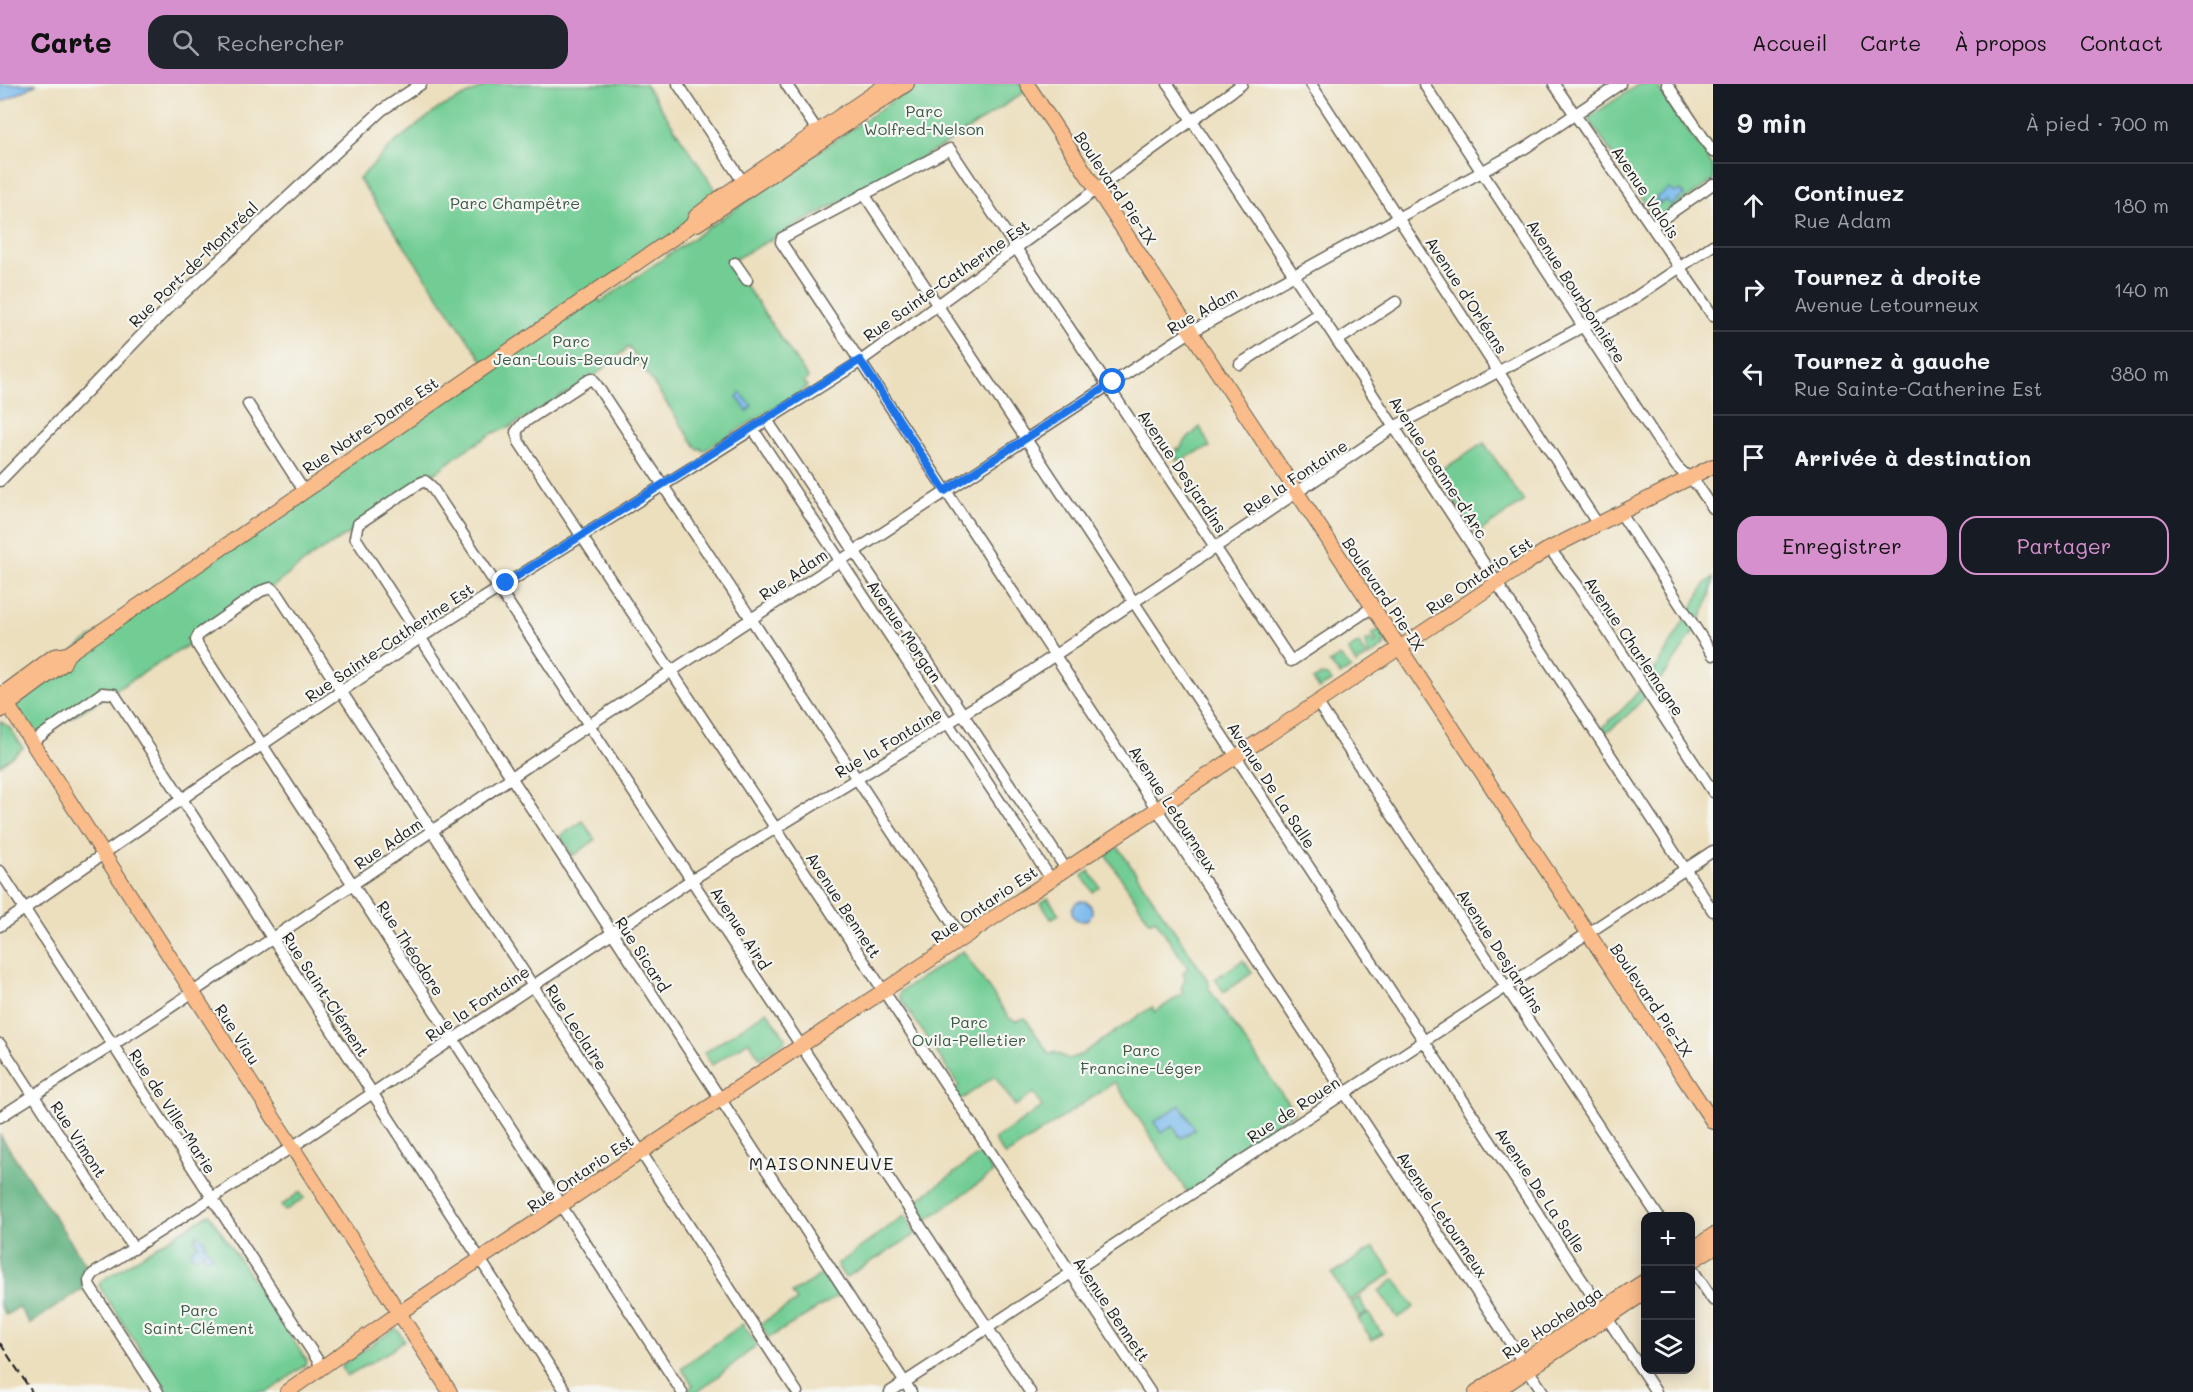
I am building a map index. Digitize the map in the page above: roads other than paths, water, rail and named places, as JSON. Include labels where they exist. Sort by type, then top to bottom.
[{"type":"main road","name":"Rue Notre-Dame Est","points":[[2,700],[63,664],[68,654],[692,225],[700,224],[817,130],[887,84]]},
{"type":"main road","name":"Rue Notre-Dame Est","points":[[746,187],[907,84]]},
{"type":"main road","name":"Boulevard Pie-IX","points":[[1027,84],[1171,289],[1194,330],[1226,373],[1373,607],[1402,645]]},
{"type":"main road","name":"Boulevard Pie-IX","points":[[1035,84],[1100,188],[1590,930],[1713,1122]]},
{"type":"main road","name":"Rue Ontario Est","points":[[287,1392],[399,1313],[1549,548],[1713,466]]},
{"type":"main road","name":"Rue Viau","points":[[2,700],[104,853],[450,1392]]},
{"type":"main road","name":"Boulevard Pie-IX","points":[[1590,930],[1713,1110]]},
{"type":"main road","points":[[1695,1248],[1713,1236]]},
{"type":"main road","points":[[1695,1261],[1713,1248]]},
{"type":"main road","name":"Rue Hochelaga","points":[[1494,1392],[1526,1366],[1605,1313],[1641,1284]]},
{"type":"main road","name":"Rue Hochelaga","points":[[1605,1313],[1641,1295]]},
{"type":"main road","name":"Rue Hochelaga","points":[[1476,1392],[1526,1366]]},
{"type":"street","name":"Rue Port-de-Montréal","points":[[0,481],[184,292],[382,110],[421,84]]},
{"type":"street","points":[[678,84],[746,187]]},
{"type":"street","points":[[786,84],[817,130]]},
{"type":"street","name":"Avenue Jeanne-d'Arc","points":[[1168,84],[1684,868]]},
{"type":"street","name":"Rue Sainte-Catherine Est","points":[[0,926],[262,744],[420,638],[860,360],[1242,84]]},
{"type":"street","name":"Avenue d'Orléans","points":[[1311,84],[1597,523]]},
{"type":"street","name":"Avenue Bourbonnière","points":[[1424,84],[1671,458],[1713,508]]},
{"type":"street","name":"Avenue Valois","points":[[1554,84],[1713,316]]},
{"type":"street","name":"Rue Adam","points":[[0,1117],[192,993],[589,725],[752,620],[1025,438],[1194,330],[1482,173],[1525,148],[1620,84]]},
{"type":"street","points":[[1666,84],[1713,152]]},
{"type":"street","name":"Avenue Desjardins","points":[[864,194],[950,149],[1291,661],[1373,607]]},
{"type":"street","points":[[1652,226],[1713,184]]},
{"type":"street","name":"Avenue Letourneux","points":[[864,194],[800,227],[782,238],[781,242],[1543,1392]]},
{"type":"street","name":"Avenue De La Salle","points":[[864,194],[1656,1392]]},
{"type":"street","name":"Rue la Fontaine","points":[[158,1392],[90,1287],[89,1281],[93,1274],[212,1200],[531,984],[691,879],[961,715],[1054,655],[1217,548],[1394,427],[1500,373],[1632,300],[1713,245]]},
{"type":"street","points":[[735,263],[747,280]]},
{"type":"street","points":[[1338,341],[1396,302]]},
{"type":"street","points":[[1240,364],[1319,313]]},
{"type":"street","name":"Avenue Bennett","points":[[663,485],[592,378],[523,423],[516,432],[519,442],[882,992],[1150,1392]]},
{"type":"street","points":[[248,404],[304,491]]},
{"type":"street","name":"Avenue Morgan","points":[[767,420],[853,553],[1066,869]]},
{"type":"street","name":"Avenue Morgan","points":[[753,429],[1051,879]]},
{"type":"street","name":"Rue Sicard","points":[[425,482],[358,524],[355,537],[908,1387]]},
{"type":"street","name":"Avenue Aird","points":[[425,482],[430,486],[498,588],[1030,1392]]},
{"type":"street","points":[[663,485],[962,938]]},
{"type":"street","points":[[1620,512],[1713,655]]},
{"type":"street","name":"Avenue Charlemagne","points":[[1549,548],[1578,586],[1713,792]]},
{"type":"street","name":"Rue Théodore","points":[[271,588],[261,591],[199,634],[196,640],[352,885],[682,1392]]},
{"type":"street","name":"Rue Leclaire","points":[[271,588],[278,594],[797,1392]]},
{"type":"street","name":"Rue Saint-Clément","points":[[32,742],[102,693],[111,693],[566,1392]]},
{"type":"street","name":"Avenue Desjardins","points":[[1317,702],[1655,1212]]},
{"type":"street","name":"Rue de Rouen","points":[[890,1392],[908,1387],[987,1327],[1069,1272],[1713,851]]},
{"type":"street","points":[[1684,868],[1713,911]]},
{"type":"street","name":"Rue de Ville-Marie","points":[[0,871],[322,1367]]},
{"type":"street","name":"Rue Vimont","points":[[0,1044],[134,1249]]},
{"type":"street","points":[[1691,1266],[1713,1300]]},
{"type":"water","points":[[0,84],[37,84],[0,103]]},
{"type":"water","points":[[1669,189],[1674,193],[1681,190],[1684,195],[1671,205],[1666,200],[1659,204],[1656,198]]},
{"type":"water","points":[[740,392],[752,406],[747,411],[737,397]]},
{"type":"water","points":[[1078,901],[1086,901],[1092,907],[1092,915],[1086,921],[1078,921],[1072,915],[1072,907]]},
{"type":"water","points":[[1180,1105],[1195,1129],[1181,1138],[1173,1126],[1161,1133],[1154,1122]]},
{"type":"water","points":[[197,1234],[205,1240],[205,1246],[213,1256],[205,1258],[203,1252],[198,1257],[191,1255],[191,1249],[198,1245],[195,1240]]},
{"type":"railway","points":[[0,1343],[32,1392]]},
{"type":"district","name":"MAISONNEUVE","points":[[822,1163]]},
{"type":"park label","name":"Parc Wolfred-Nelson","points":[[924,119]]},
{"type":"park label","name":"Parc Champêtre","points":[[515,202]]},
{"type":"park label","name":"Parc Jean-Louis-Beaudry","points":[[571,349]]},
{"type":"park label","name":"Parc Ovila-Pelletier","points":[[969,1030]]},
{"type":"park label","name":"Parc Francine-Léger","points":[[1141,1058]]},
{"type":"park label","name":"Parc Saint-Clément","points":[[199,1318]]}]
